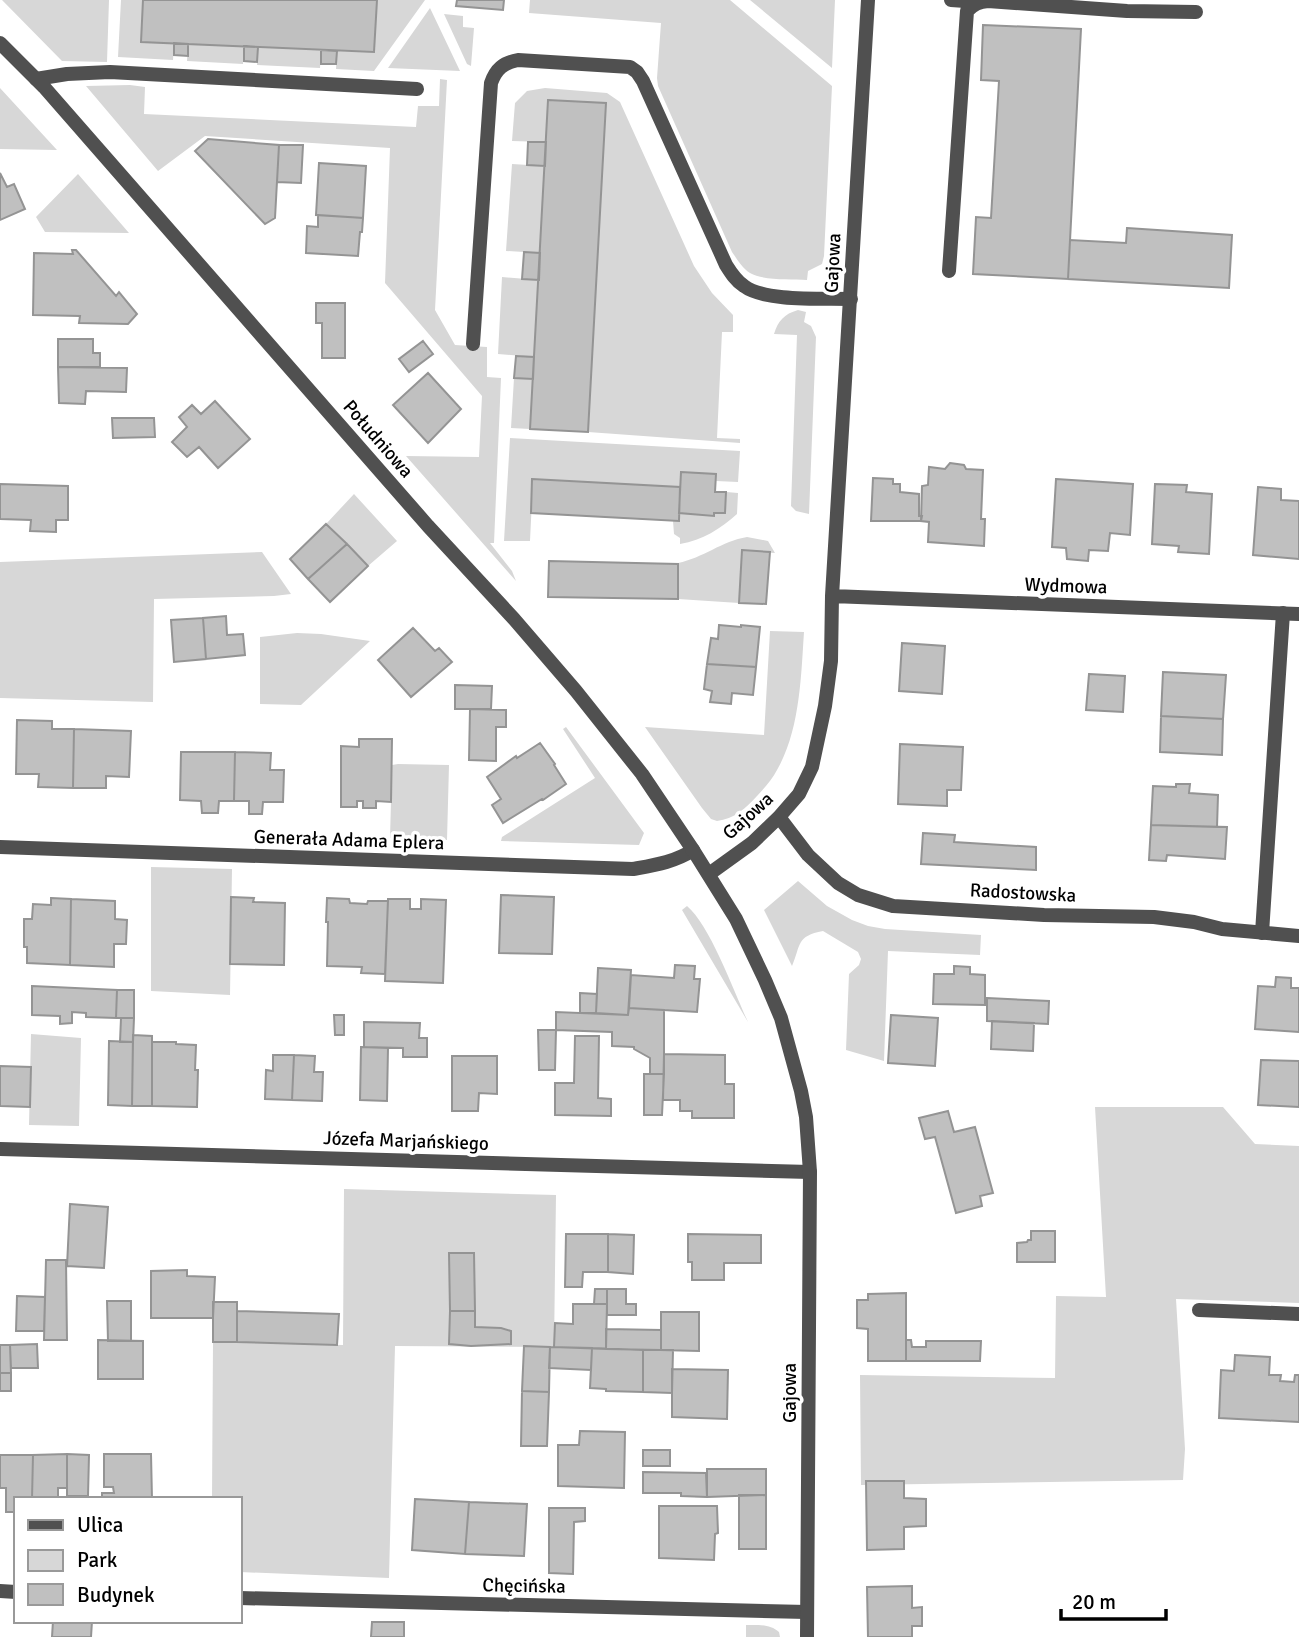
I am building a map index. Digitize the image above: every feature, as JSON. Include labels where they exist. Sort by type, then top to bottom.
[{"type":"street","name":"Gajowa","points":[[807,1637],[810,1172],[806,1117],[802,1091],[781,1018],[752,949],[709,874],[752,843],[799,794],[812,766],[825,706],[831,661],[832,596],[867,0]]},
{"type":"street","points":[[951,0],[1127,11],[1196,12]]},
{"type":"street","points":[[949,271],[965,17],[972,5],[980,2]]},
{"type":"street","name":"Południowa","points":[[0,43],[36,79],[576,691],[642,774],[709,874]]},
{"type":"street","points":[[473,344],[491,83],[500,66],[517,60],[629,67],[637,72],[733,276],[745,287],[772,297],[851,299]]},
{"type":"street","points":[[36,79],[110,72],[417,89]]},
{"type":"street","name":"Wydmowa","points":[[832,596],[1299,614]]},
{"type":"street","points":[[1262,933],[1283,614]]},
{"type":"street","name":"Radostowska","points":[[779,817],[808,855],[838,883],[858,895],[894,906],[1044,915],[1154,917],[1222,929],[1299,936]]},
{"type":"street","name":"Generała Adama Eplera","points":[[0,847],[633,869],[662,864],[693,850]]},
{"type":"street","name":"Józefa Marjańskiego","points":[[0,1149],[810,1172]]},
{"type":"street","points":[[1199,1310],[1299,1314]]},
{"type":"street","name":"Chęcińska","points":[[242,1598],[807,1612]]},
{"type":"green space","points":[[2,0],[109,0],[107,62],[62,61]]},
{"type":"green space","points":[[121,0],[143,0],[174,43],[173,60],[118,57]]},
{"type":"green space","points":[[377,0],[425,0],[374,71],[336,69],[337,51],[374,52]]},
{"type":"green space","points":[[530,0],[730,0],[832,86],[824,256],[822,264],[808,271],[807,280],[756,276],[745,269],[732,252],[658,86],[661,23],[529,13]]},
{"type":"green space","points":[[750,0],[835,0],[832,68]]},
{"type":"green space","points":[[430,8],[460,71],[388,68]]},
{"type":"green space","points":[[444,14],[463,16],[463,27],[474,28],[471,66],[467,64]]},
{"type":"green space","points":[[188,44],[244,46],[243,64],[187,61]]},
{"type":"green space","points":[[258,47],[321,50],[320,68],[257,65]]},
{"type":"green space","points":[[440,79],[447,80],[435,310],[455,345],[487,347],[487,377],[501,378],[494,543],[490,543],[512,571],[516,581],[406,456],[479,457],[482,396],[385,283],[390,148],[205,136],[158,171],[86,86],[145,87],[144,114],[416,127],[418,106],[439,106]]},
{"type":"green space","points":[[0,88],[57,150],[0,149]]},
{"type":"green space","points":[[545,88],[607,93],[620,102],[694,266],[712,293],[733,315],[733,332],[722,332],[717,438],[740,439],[740,443],[588,432],[606,103],[549,100],[546,142],[512,141],[515,103],[527,91]]},
{"type":"green space","points":[[512,164],[545,166],[540,253],[506,251]]},
{"type":"green space","points":[[78,174],[129,233],[45,232],[36,217]]},
{"type":"green space","points":[[502,277],[539,280],[534,357],[498,354]]},
{"type":"green space","points":[[798,310],[806,312],[804,322],[811,326],[816,337],[809,514],[796,511],[791,506],[797,335],[774,334],[782,319]]},
{"type":"green space","points":[[514,378],[533,379],[530,429],[511,428]]},
{"type":"green space","points":[[510,438],[740,451],[738,482],[716,481],[715,491],[738,493],[737,514],[711,533],[680,544],[680,538],[674,534],[673,521],[679,521],[680,487],[533,479],[530,541],[504,541]]},
{"type":"green space","points":[[354,494],[397,541],[368,566],[326,524]]},
{"type":"green space","points":[[747,537],[768,541],[775,553],[742,551],[739,603],[678,599],[678,563]]},
{"type":"green space","points":[[262,552],[291,594],[154,599],[153,702],[0,698],[0,562]]},
{"type":"green space","points":[[770,631],[804,632],[795,721],[785,754],[770,781],[739,812],[717,821],[711,819],[702,808],[645,727],[764,735]]},
{"type":"green space","points":[[297,633],[370,641],[301,705],[260,704],[260,637]]},
{"type":"green space","points":[[566,727],[644,833],[639,845],[501,841],[502,837],[595,778],[563,729]]},
{"type":"green space","points":[[392,765],[449,765],[447,840],[390,838]]},
{"type":"green space","points":[[151,867],[232,869],[230,995],[151,991]]},
{"type":"green space","points":[[798,881],[827,906],[868,926],[981,935],[980,955],[888,951],[884,1061],[846,1050],[849,974],[859,965],[861,959],[858,952],[823,931],[808,936],[801,942],[792,966],[764,910]]},
{"type":"green space","points":[[687,906],[696,915],[713,943],[748,1022],[682,910]]},
{"type":"green space","points":[[31,1034],[81,1038],[79,1126],[29,1125]]},
{"type":"green space","points":[[1095,1107],[1223,1107],[1255,1144],[1299,1146],[1299,1303],[1176,1299],[1185,1449],[1183,1480],[861,1485],[860,1375],[1055,1378],[1056,1296],[1106,1297]]},
{"type":"green space","points":[[344,1189],[556,1195],[554,1347],[395,1346],[389,1578],[242,1572],[242,1497],[212,1497],[213,1342],[343,1345]]},
{"type":"green space","points":[[746,1625],[772,1628],[779,1632],[780,1637],[746,1637]]},
{"type":"building","points":[[143,0],[377,0],[374,52],[141,42]]},
{"type":"building","points":[[457,0],[504,0],[503,10],[456,6]]},
{"type":"building","points":[[983,25],[1081,29],[1068,279],[973,274],[976,217],[991,218],[999,81],[981,80]]},
{"type":"building","points":[[174,43],[188,44],[188,56],[174,55]]},
{"type":"building","points":[[244,46],[258,47],[257,62],[244,61]]},
{"type":"building","points":[[321,50],[337,51],[336,64],[321,64]]},
{"type":"building","points":[[548,100],[606,103],[588,432],[530,429]]},
{"type":"building","points":[[208,139],[279,145],[275,218],[265,224],[195,151]]},
{"type":"building","points":[[528,142],[546,142],[545,166],[527,165]]},
{"type":"building","points":[[279,145],[303,145],[301,183],[277,182]]},
{"type":"building","points":[[319,163],[366,166],[363,218],[316,215]]},
{"type":"building","points":[[0,173],[7,187],[14,184],[25,209],[0,220]]},
{"type":"building","points":[[318,215],[363,218],[358,256],[306,253],[307,226],[318,227]]},
{"type":"building","points":[[1127,228],[1232,235],[1229,288],[1068,279],[1070,240],[1126,243]]},
{"type":"building","points":[[72,250],[76,250],[116,296],[119,292],[137,314],[128,324],[79,323],[80,316],[33,315],[34,253],[73,254]]},
{"type":"building","points":[[524,252],[540,253],[539,280],[522,279]]},
{"type":"building","points":[[316,303],[345,303],[345,358],[322,358],[322,323],[316,323]]},
{"type":"building","points":[[58,339],[93,339],[93,353],[100,353],[100,367],[58,367]]},
{"type":"building","points":[[423,341],[433,354],[409,372],[399,359]]},
{"type":"building","points":[[516,356],[534,357],[533,379],[514,378]]},
{"type":"building","points":[[58,367],[127,368],[126,392],[86,391],[85,404],[59,403]]},
{"type":"building","points":[[428,373],[461,409],[428,443],[393,405]]},
{"type":"building","points":[[215,401],[250,439],[218,468],[199,447],[187,457],[172,442],[187,427],[179,417],[192,405],[201,414]]},
{"type":"building","points":[[112,418],[154,418],[155,437],[113,438]]},
{"type":"building","points":[[950,463],[964,465],[966,469],[983,470],[981,519],[985,519],[984,546],[928,542],[929,522],[921,521],[922,486],[928,485],[929,467],[945,469]]},
{"type":"building","points":[[681,472],[716,474],[715,492],[726,492],[725,513],[714,513],[714,516],[679,513]]},
{"type":"building","points":[[873,478],[893,479],[893,484],[900,484],[900,492],[919,494],[921,521],[871,521]]},
{"type":"building","points":[[532,479],[680,487],[679,521],[531,513]]},
{"type":"building","points":[[1056,479],[1133,484],[1130,535],[1110,533],[1108,551],[1089,550],[1088,561],[1067,559],[1066,548],[1052,547]]},
{"type":"building","points":[[0,484],[68,486],[68,520],[56,520],[56,532],[30,531],[31,520],[0,519]]},
{"type":"building","points":[[1155,484],[1187,485],[1186,492],[1212,494],[1209,554],[1178,552],[1179,546],[1152,544]]},
{"type":"building","points":[[1258,487],[1281,489],[1281,500],[1299,501],[1299,559],[1253,555]]},
{"type":"building","points":[[326,524],[347,544],[308,579],[290,559]]},
{"type":"building","points":[[347,544],[368,566],[330,602],[308,579]]},
{"type":"building","points":[[742,550],[770,552],[766,604],[739,603]]},
{"type":"building","points":[[549,561],[678,564],[678,599],[548,597]]},
{"type":"building","points":[[226,616],[227,635],[243,634],[245,655],[206,659],[203,618]]},
{"type":"building","points":[[203,618],[206,659],[174,662],[171,620]]},
{"type":"building","points":[[719,625],[760,627],[756,667],[707,664],[711,638],[718,639]]},
{"type":"building","points":[[413,628],[435,651],[439,648],[452,662],[411,697],[378,660]]},
{"type":"building","points":[[902,643],[945,646],[942,694],[899,691]]},
{"type":"building","points":[[707,664],[756,667],[753,695],[732,693],[731,704],[710,702],[712,691],[704,689]]},
{"type":"building","points":[[1163,672],[1226,675],[1223,719],[1161,716]]},
{"type":"building","points":[[1089,674],[1125,676],[1123,712],[1086,710]]},
{"type":"building","points":[[455,685],[492,686],[491,709],[455,709]]},
{"type":"building","points":[[470,709],[506,710],[506,727],[496,727],[496,761],[469,760]]},
{"type":"building","points":[[1161,716],[1223,719],[1222,755],[1160,752]]},
{"type":"building","points":[[17,720],[52,721],[52,729],[74,729],[73,788],[38,787],[39,774],[16,774]]},
{"type":"building","points":[[74,729],[131,731],[129,777],[106,776],[106,788],[73,788]]},
{"type":"building","points":[[359,739],[392,739],[391,802],[376,801],[376,808],[363,808],[363,801],[357,801],[357,807],[341,807],[341,746],[359,747]]},
{"type":"building","points":[[540,743],[566,784],[503,823],[492,805],[501,799],[487,777]]},
{"type":"building","points":[[900,744],[963,747],[961,790],[947,790],[947,806],[898,804]]},
{"type":"building","points":[[181,752],[235,752],[234,801],[219,801],[218,813],[202,813],[201,801],[180,800]]},
{"type":"building","points":[[235,752],[271,753],[270,770],[284,770],[283,802],[263,802],[262,814],[249,814],[249,801],[234,801]]},
{"type":"building","points":[[1176,784],[1190,784],[1189,793],[1218,795],[1217,827],[1151,825],[1153,786],[1176,787]]},
{"type":"building","points":[[1151,825],[1227,827],[1225,859],[1167,855],[1166,861],[1149,860]]},
{"type":"building","points":[[923,833],[955,835],[954,842],[1036,847],[1036,870],[921,864]]},
{"type":"building","points":[[501,895],[554,897],[552,954],[499,953]]},
{"type":"building","points":[[231,897],[254,898],[253,902],[285,903],[284,965],[230,964]]},
{"type":"building","points":[[51,898],[71,899],[70,965],[27,963],[24,919],[32,919],[33,904],[51,905]]},
{"type":"building","points":[[327,898],[349,899],[350,903],[367,904],[368,901],[388,901],[385,974],[361,973],[362,967],[327,966]]},
{"type":"building","points":[[71,899],[115,901],[115,919],[127,920],[126,944],[114,944],[114,967],[70,965]]},
{"type":"building","points":[[388,899],[410,899],[410,909],[421,909],[421,899],[446,900],[443,983],[385,981]]},
{"type":"building","points":[[675,965],[695,966],[694,979],[700,979],[697,1012],[629,1008],[631,975],[674,978]]},
{"type":"building","points":[[954,966],[970,967],[970,974],[985,975],[985,1005],[933,1004],[934,974],[954,974]]},
{"type":"building","points":[[598,968],[631,970],[628,1015],[596,1013]]},
{"type":"building","points":[[1276,977],[1291,978],[1291,988],[1299,988],[1299,1032],[1255,1029],[1258,986],[1275,987]]},
{"type":"building","points":[[32,986],[117,990],[116,1018],[86,1017],[86,1013],[72,1012],[72,1023],[60,1024],[60,1016],[32,1015]]},
{"type":"building","points":[[117,990],[134,990],[134,1018],[116,1018]]},
{"type":"building","points":[[580,993],[597,994],[596,1013],[580,1013]]},
{"type":"building","points":[[987,998],[1049,1001],[1048,1024],[987,1021]]},
{"type":"building","points":[[629,1008],[664,1010],[664,1074],[650,1074],[650,1058],[634,1047],[612,1046],[612,1032],[556,1030],[556,1012],[628,1015]]},
{"type":"building","points":[[334,1015],[344,1015],[344,1035],[335,1035]]},
{"type":"building","points":[[891,1015],[938,1018],[935,1066],[888,1063]]},
{"type":"building","points":[[121,1018],[134,1018],[133,1042],[120,1042]]},
{"type":"building","points":[[992,1021],[1034,1023],[1033,1051],[991,1049]]},
{"type":"building","points":[[364,1022],[420,1023],[419,1038],[427,1038],[427,1057],[403,1057],[403,1048],[364,1047]]},
{"type":"building","points":[[538,1030],[556,1030],[555,1070],[539,1070]]},
{"type":"building","points":[[133,1035],[152,1036],[152,1106],[132,1106]]},
{"type":"building","points":[[575,1036],[599,1036],[598,1098],[611,1099],[611,1116],[555,1115],[555,1083],[574,1083]]},
{"type":"building","points":[[109,1041],[133,1042],[132,1106],[108,1105]]},
{"type":"building","points":[[152,1042],[196,1045],[197,1107],[152,1106]]},
{"type":"building","points":[[361,1047],[388,1048],[387,1101],[360,1100]]},
{"type":"building","points":[[664,1054],[725,1055],[725,1084],[734,1084],[734,1118],[692,1118],[692,1111],[680,1111],[680,1100],[663,1100]]},
{"type":"building","points":[[273,1055],[294,1055],[292,1100],[265,1099],[266,1070],[273,1071]]},
{"type":"building","points":[[294,1055],[315,1056],[314,1072],[323,1072],[322,1101],[292,1100]]},
{"type":"building","points":[[452,1056],[497,1056],[497,1094],[479,1093],[478,1111],[452,1111]]},
{"type":"building","points":[[1261,1060],[1299,1061],[1299,1107],[1258,1105]]},
{"type":"building","points":[[0,1066],[31,1067],[30,1107],[0,1106]]},
{"type":"building","points":[[644,1074],[664,1074],[662,1115],[644,1115]]},
{"type":"building","points":[[948,1111],[954,1132],[975,1127],[993,1193],[980,1196],[982,1206],[956,1213],[935,1137],[925,1139],[919,1118]]},
{"type":"building","points":[[70,1204],[108,1207],[104,1268],[67,1266]]},
{"type":"building","points":[[1031,1231],[1055,1231],[1055,1262],[1017,1262],[1017,1243],[1031,1240]]},
{"type":"building","points":[[566,1234],[608,1234],[608,1272],[583,1272],[582,1287],[565,1287]]},
{"type":"building","points":[[608,1234],[634,1235],[633,1274],[608,1272]]},
{"type":"building","points":[[688,1234],[761,1235],[761,1263],[724,1263],[724,1280],[692,1280],[692,1262],[688,1262]]},
{"type":"building","points":[[449,1253],[474,1253],[475,1311],[450,1311]]},
{"type":"building","points":[[46,1260],[66,1260],[67,1340],[44,1340]]},
{"type":"building","points":[[187,1270],[187,1276],[215,1277],[213,1318],[151,1318],[151,1271]]},
{"type":"building","points":[[595,1289],[607,1289],[607,1304],[594,1304]]},
{"type":"building","points":[[607,1289],[626,1289],[626,1304],[636,1304],[636,1315],[607,1315]]},
{"type":"building","points":[[906,1293],[906,1361],[868,1361],[868,1329],[857,1328],[857,1300],[868,1300],[868,1294]]},
{"type":"building","points":[[17,1296],[45,1297],[44,1331],[16,1331]]},
{"type":"building","points":[[107,1301],[131,1301],[131,1341],[108,1341]]},
{"type":"building","points":[[213,1302],[237,1302],[237,1342],[213,1342]]},
{"type":"building","points":[[573,1304],[607,1304],[606,1349],[554,1347],[555,1323],[573,1324]]},
{"type":"building","points":[[237,1311],[339,1314],[337,1345],[237,1342]]},
{"type":"building","points":[[450,1311],[475,1311],[475,1327],[511,1331],[511,1344],[449,1344]]},
{"type":"building","points":[[661,1312],[699,1312],[699,1351],[661,1350]]},
{"type":"building","points":[[606,1329],[661,1330],[661,1350],[606,1349]]},
{"type":"building","points":[[98,1340],[143,1341],[143,1379],[98,1379]]},
{"type":"building","points":[[906,1340],[911,1340],[912,1347],[926,1347],[926,1341],[981,1341],[980,1361],[906,1361]]},
{"type":"building","points":[[37,1344],[38,1368],[11,1368],[10,1345]]},
{"type":"building","points":[[0,1345],[10,1345],[11,1373],[0,1373]]},
{"type":"building","points":[[524,1346],[550,1347],[549,1392],[522,1391]]},
{"type":"building","points":[[550,1347],[592,1348],[591,1370],[549,1368]]},
{"type":"building","points":[[592,1348],[643,1350],[643,1392],[590,1388]]},
{"type":"building","points":[[643,1350],[673,1350],[672,1393],[643,1392]]},
{"type":"building","points":[[1235,1355],[1270,1357],[1269,1375],[1281,1375],[1280,1381],[1294,1382],[1295,1375],[1299,1375],[1299,1422],[1219,1418],[1221,1370],[1234,1371]]},
{"type":"building","points":[[672,1369],[728,1370],[727,1419],[672,1417]]},
{"type":"building","points":[[0,1373],[11,1373],[11,1391],[0,1391]]},
{"type":"building","points":[[522,1391],[549,1392],[547,1446],[521,1446]]},
{"type":"building","points":[[580,1431],[625,1432],[624,1488],[558,1486],[558,1445],[579,1445]]},
{"type":"building","points":[[643,1450],[670,1450],[670,1466],[643,1466]]},
{"type":"building","points":[[67,1454],[67,1488],[58,1488],[58,1497],[32,1497],[33,1455]]},
{"type":"building","points":[[67,1454],[89,1455],[88,1496],[67,1496]]},
{"type":"building","points":[[104,1454],[151,1454],[152,1497],[102,1497],[102,1493],[114,1493],[113,1487],[104,1487]]},
{"type":"building","points":[[0,1455],[33,1455],[32,1497],[14,1497],[14,1512],[6,1512],[6,1488],[0,1488]]},
{"type":"building","points":[[707,1469],[766,1469],[766,1495],[707,1497]]},
{"type":"building","points":[[643,1472],[706,1473],[707,1497],[681,1496],[681,1493],[643,1493]]},
{"type":"building","points":[[866,1481],[904,1481],[904,1498],[926,1499],[926,1526],[904,1527],[904,1549],[867,1550]]},
{"type":"building","points":[[739,1495],[766,1495],[766,1549],[739,1549]]},
{"type":"building","points":[[415,1499],[469,1502],[465,1554],[412,1550]]},
{"type":"building","points":[[469,1502],[527,1504],[524,1556],[465,1554]]},
{"type":"building","points":[[659,1506],[717,1506],[718,1533],[715,1534],[714,1560],[659,1558]]},
{"type":"building","points":[[549,1508],[585,1508],[585,1521],[574,1522],[573,1574],[549,1573]]},
{"type":"building","points":[[912,1586],[912,1608],[922,1607],[922,1626],[912,1626],[912,1637],[868,1637],[867,1587]]},
{"type":"building","points":[[372,1622],[404,1622],[404,1637],[371,1637]]},
{"type":"building","points":[[53,1623],[92,1623],[91,1637],[52,1637]]}]
